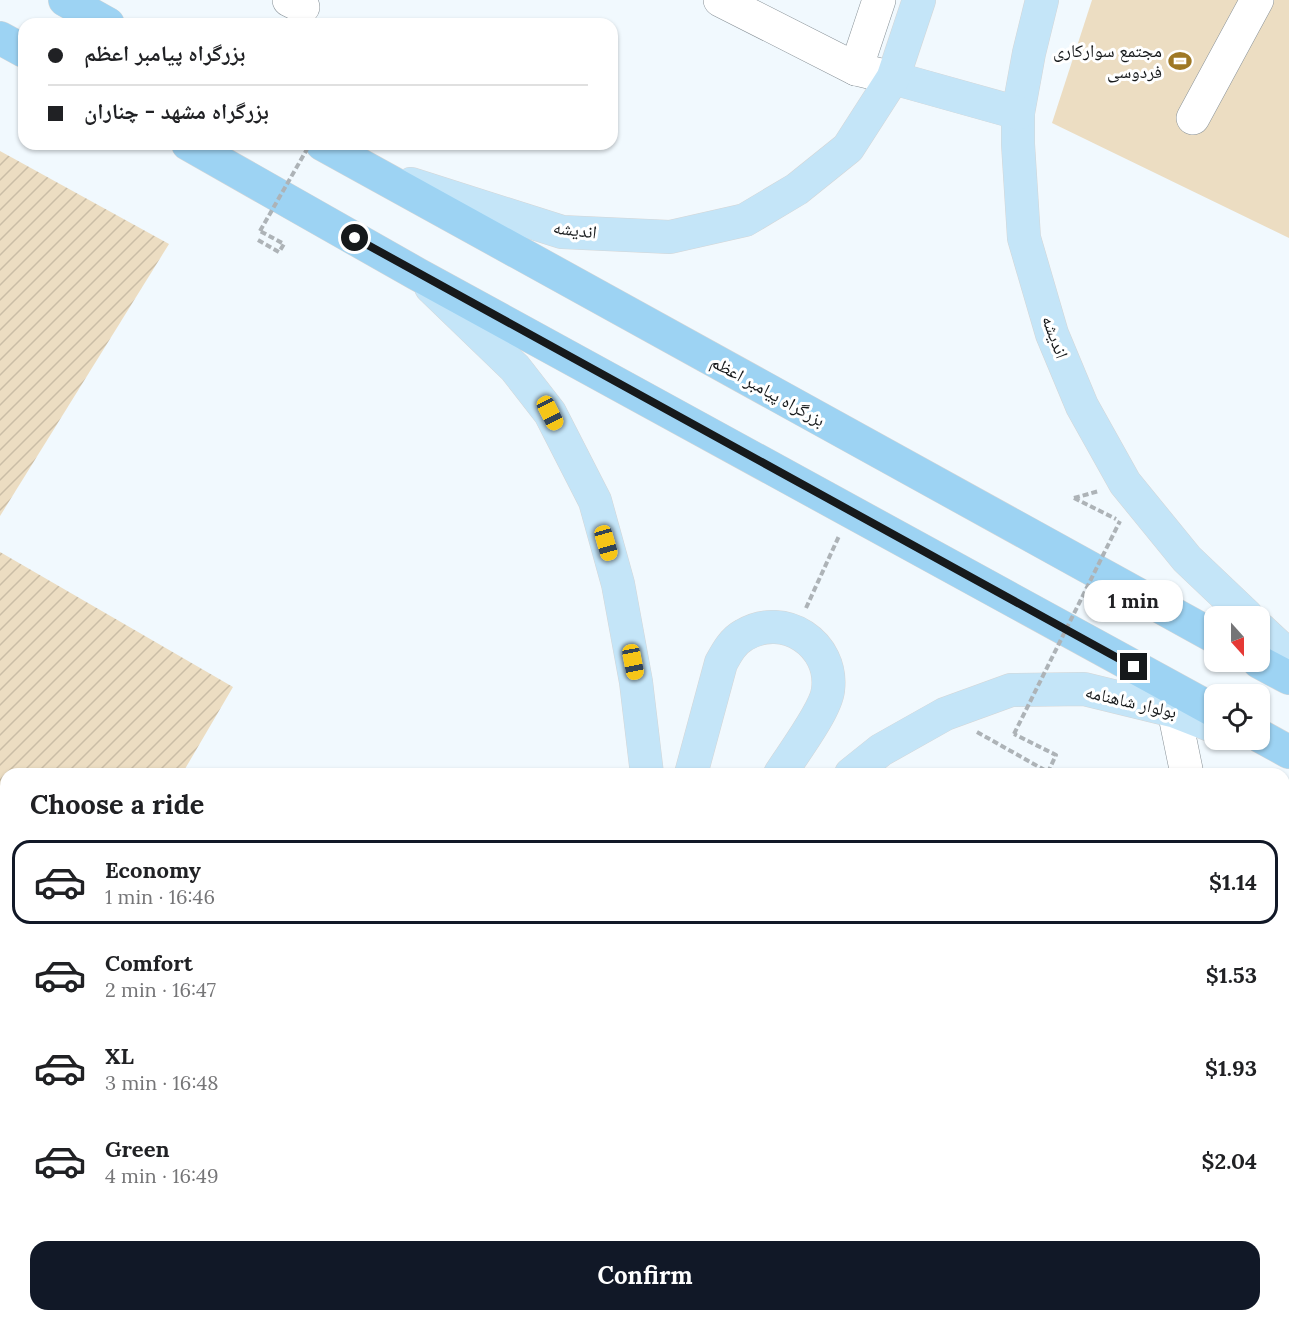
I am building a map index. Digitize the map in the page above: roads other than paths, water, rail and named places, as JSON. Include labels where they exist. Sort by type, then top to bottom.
[{"type":"highway","points":[[65,0],[97,18]]},
{"type":"highway","points":[[0,38],[18,48]]},
{"type":"highway","points":[[199,150],[417,274],[1204,705]]},
{"type":"highway","name":"بزرگراه پیامبر اعظم","points":[[332,150],[1204,631]]},
{"type":"highway","points":[[1270,668],[1289,678]]},
{"type":"highway","points":[[1270,742],[1289,754]]},
{"type":"main road","name":"اندیشه","points":[[371,172],[562,232],[670,237],[745,220],[797,189],[848,148],[893,78],[919,0]]},
{"type":"main road","name":"اندیشه","points":[[1042,0],[1018,113],[1018,144],[1024,238],[1052,334],[1082,406],[1125,483],[1187,559],[1236,606]]},
{"type":"main road","points":[[893,78],[1018,113]]},
{"type":"main road","points":[[417,274],[515,368],[550,413],[595,501],[618,584],[636,682],[646,768]]},
{"type":"main road","points":[[693,768],[721,663],[730,647],[743,635],[760,628],[778,626],[796,631],[812,641],[822,655],[828,672],[828,691],[822,708],[784,768]]},
{"type":"main road","points":[[1270,638],[1289,656]]},
{"type":"main road","name":"بولوار شاهنامه","points":[[858,768],[881,750],[945,714],[1011,690],[1084,689],[1174,711],[1204,723]]},
{"type":"main road","points":[[1270,748],[1289,754]]},
{"type":"street","points":[[720,0],[856,69],[893,78]]},
{"type":"street","points":[[856,69],[879,0]]},
{"type":"street","points":[[1192,118],[1257,0]]},
{"type":"street","points":[[1174,711],[1186,768]]},
{"type":"place","name":"مجتمع سوارکاری فردوسی","points":[[1180,61]]}]
